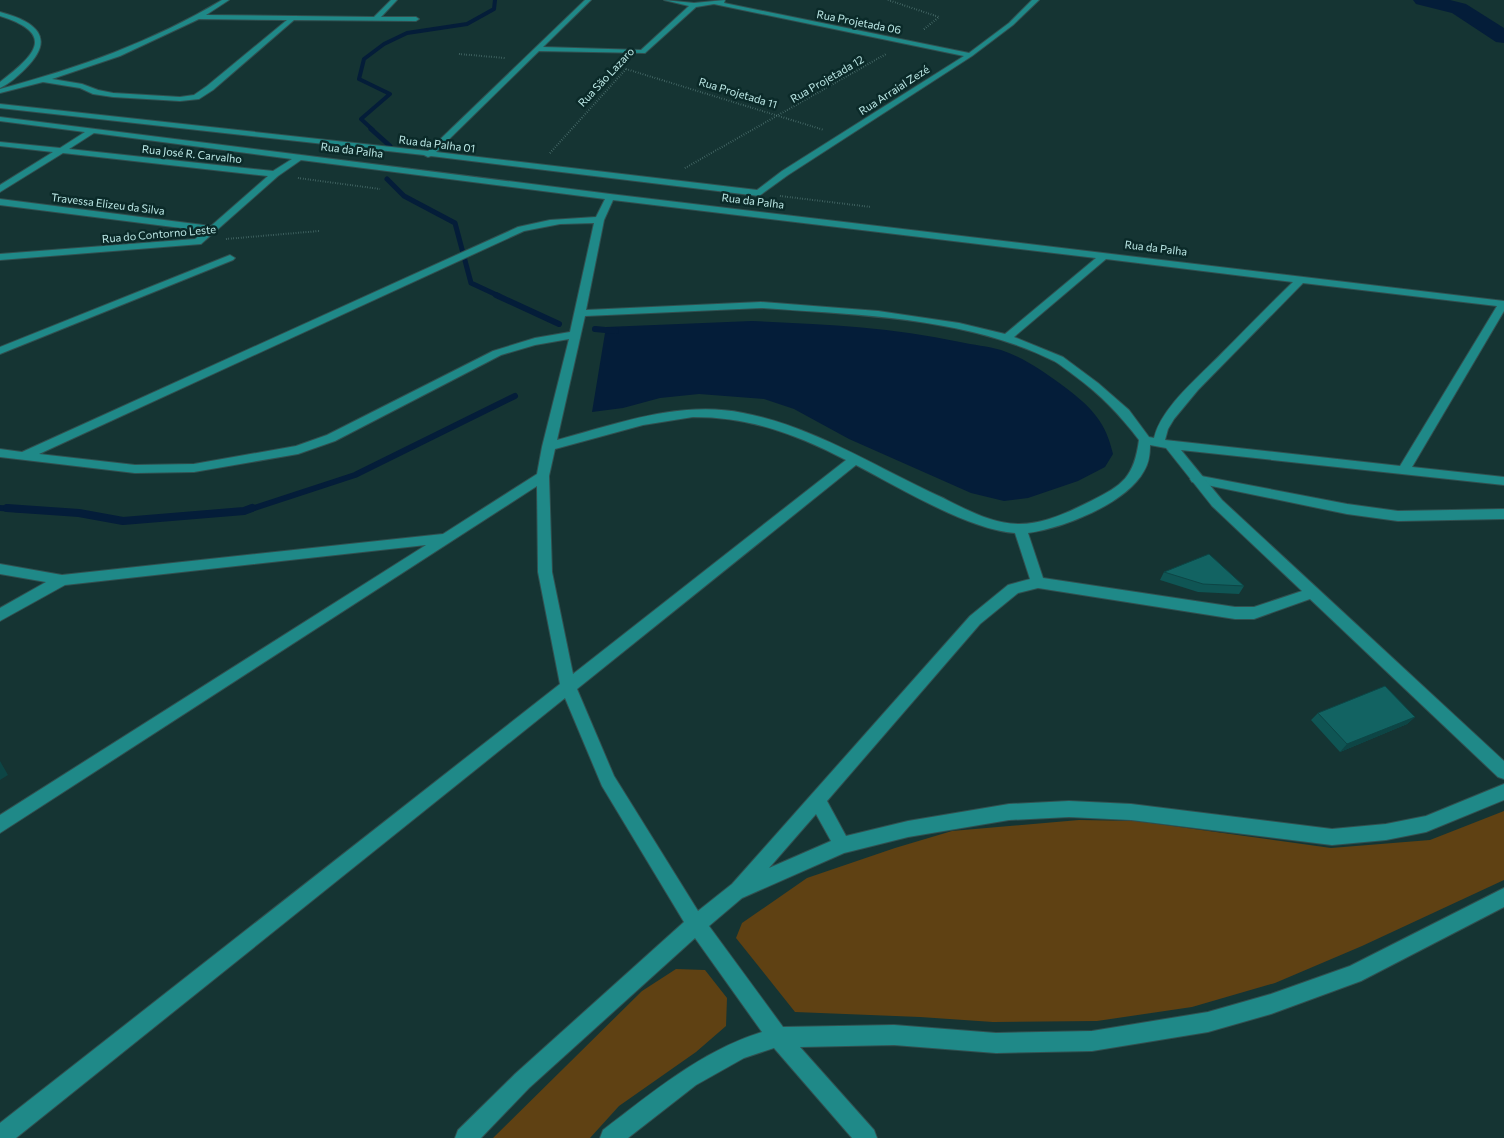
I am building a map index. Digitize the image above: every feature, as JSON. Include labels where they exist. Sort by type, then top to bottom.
[{"type":"street","points":[[0,91],[45,80],[122,54],[200,17],[226,0]]},
{"type":"street","points":[[376,18],[394,0]]},
{"type":"street","points":[[428,155],[588,0]]},
{"type":"street","points":[[667,0],[694,5],[726,0]]},
{"type":"street","name":"Rua Arraial Zezé","points":[[759,193],[785,172],[970,55],[1010,24],[1036,0]]},
{"type":"street","name":"Rua Projetada 06","points":[[716,3],[970,55]]},
{"type":"street","name":"Rua São Lazaro","points":[[643,52],[694,5]]},
{"type":"street","points":[[0,14],[26,23],[34,28],[39,39],[38,48],[32,59],[0,86]]},
{"type":"street","points":[[200,17],[416,19]]},
{"type":"street","points":[[45,80],[77,85],[113,95],[180,99],[196,97],[210,88],[292,18]]},
{"type":"street","points":[[537,49],[643,52]]},
{"type":"street","name":"Rua da Palha 01","points":[[0,106],[256,132],[428,155],[759,193]]},
{"type":"street","name":"Rua da Palha","points":[[0,118],[610,197],[1105,254],[1503,304]]},
{"type":"street","points":[[0,189],[94,130]]},
{"type":"street","name":"Rua José R. Carvalho","points":[[0,144],[275,174]]},
{"type":"street","points":[[198,242],[275,174],[301,156]]},
{"type":"street","points":[[610,197],[599,220],[580,313],[542,476],[545,572],[568,686],[608,781],[696,924],[778,1037],[866,1138]]},
{"type":"street","name":"Travessa Elizeu da Silva","points":[[0,202],[214,229]]},
{"type":"street","points":[[23,456],[521,229],[540,223],[562,220],[599,220]]},
{"type":"street","name":"Rua do Contorno Leste","points":[[0,257],[198,242]]},
{"type":"street","points":[[1007,338],[1105,254]]},
{"type":"street","points":[[0,352],[230,258]]},
{"type":"street","points":[[1301,280],[1194,388],[1169,417],[1162,429],[1165,444],[1217,503],[1504,772]]},
{"type":"street","points":[[1404,470],[1503,304]]},
{"type":"street","points":[[548,447],[664,417],[718,414],[738,415],[770,422],[811,438],[932,500],[976,518],[1001,527],[1020,529],[1064,519],[1114,496],[1128,483],[1142,464],[1144,440],[1125,413],[1094,384],[1060,359],[1007,338],[959,326],[825,308],[761,305],[580,313]]},
{"type":"street","points":[[0,453],[135,469],[184,468],[247,460],[298,450],[331,438],[498,353],[544,338],[574,335]]},
{"type":"street","points":[[1144,440],[1165,444],[1504,481]]},
{"type":"street","points":[[0,1138],[854,460]]},
{"type":"street","points":[[0,825],[542,476]]},
{"type":"street","points":[[1020,529],[1038,583]]},
{"type":"street","points":[[0,569],[62,580],[445,538]]},
{"type":"street","points":[[0,615],[62,580]]},
{"type":"street","points":[[466,1138],[522,1081],[696,924],[736,892],[975,620],[1013,589],[1022,585],[1038,583],[1235,613],[1254,613],[1311,592]]},
{"type":"street","points":[[736,892],[842,845],[908,829],[1009,812],[1069,809],[1131,812],[1332,837],[1386,832],[1426,824],[1504,792]]},
{"type":"street","points":[[817,800],[842,845]]},
{"type":"street","points":[[611,1138],[689,1078],[740,1049],[778,1037],[894,1035],[996,1043],[1092,1041],[1208,1022],[1271,1004],[1354,974],[1504,897]]},
{"type":"lane","points":[[1196,479],[1347,509],[1398,516],[1504,514]]},
{"type":"path","name":"Rua Projetada 12","points":[[659,182],[907,42],[938,19],[937,15],[932,13],[888,0]]},
{"type":"path","name":"Rua São Lazaro","points":[[537,168],[643,52]]},
{"type":"path","points":[[458,54],[525,60]]},
{"type":"path","name":"Rua Projetada 11","points":[[626,69],[844,136]]},
{"type":"path","points":[[275,174],[380,189]]},
{"type":"path","points":[[759,193],[871,207]]},
{"type":"path","name":"Rua do Contorno Leste","points":[[198,242],[319,231]]},
{"type":"shaded area","points":[[1504,811],[1504,880],[1362,946],[1275,983],[1192,1007],[1097,1021],[993,1022],[795,1012],[736,938],[742,923],[807,878],[952,831],[1079,820],[1136,821],[1331,848],[1430,840]]},
{"type":"shaded area","points":[[676,969],[705,970],[727,998],[726,1026],[696,1052],[619,1106],[590,1138],[493,1138],[642,991]]},
{"type":"water","points":[[752,321],[883,330],[934,337],[1001,350],[1035,366],[1083,402],[1102,424],[1113,454],[1105,467],[1078,481],[1028,498],[1004,501],[971,493],[849,439],[794,409],[764,399],[699,394],[660,398],[623,408],[592,412],[606,327]]},
{"type":"building","points":[[1209,554],[1244,586],[1203,584],[1164,572]]},
{"type":"building","points":[[1385,686],[1415,717],[1347,744],[1318,713]]},
{"type":"waterway","points":[[373,130],[361,119],[390,94],[359,79],[364,59],[384,44],[407,33],[467,24],[494,9],[495,0]]},
{"type":"waterway","points":[[1423,0],[1459,8],[1504,37]]},
{"type":"waterway","points":[[371,129],[390,146]]},
{"type":"waterway","points":[[387,179],[404,196],[455,223],[471,283],[499,296]]},
{"type":"waterway","points":[[496,295],[559,324]]},
{"type":"waterway","points":[[595,329],[616,331]]},
{"type":"waterway","points":[[248,510],[355,475],[515,396]]},
{"type":"waterway","points":[[0,508],[27,510]]},
{"type":"waterway","points":[[7,508],[79,513],[123,521],[244,511],[252,508]]}]
